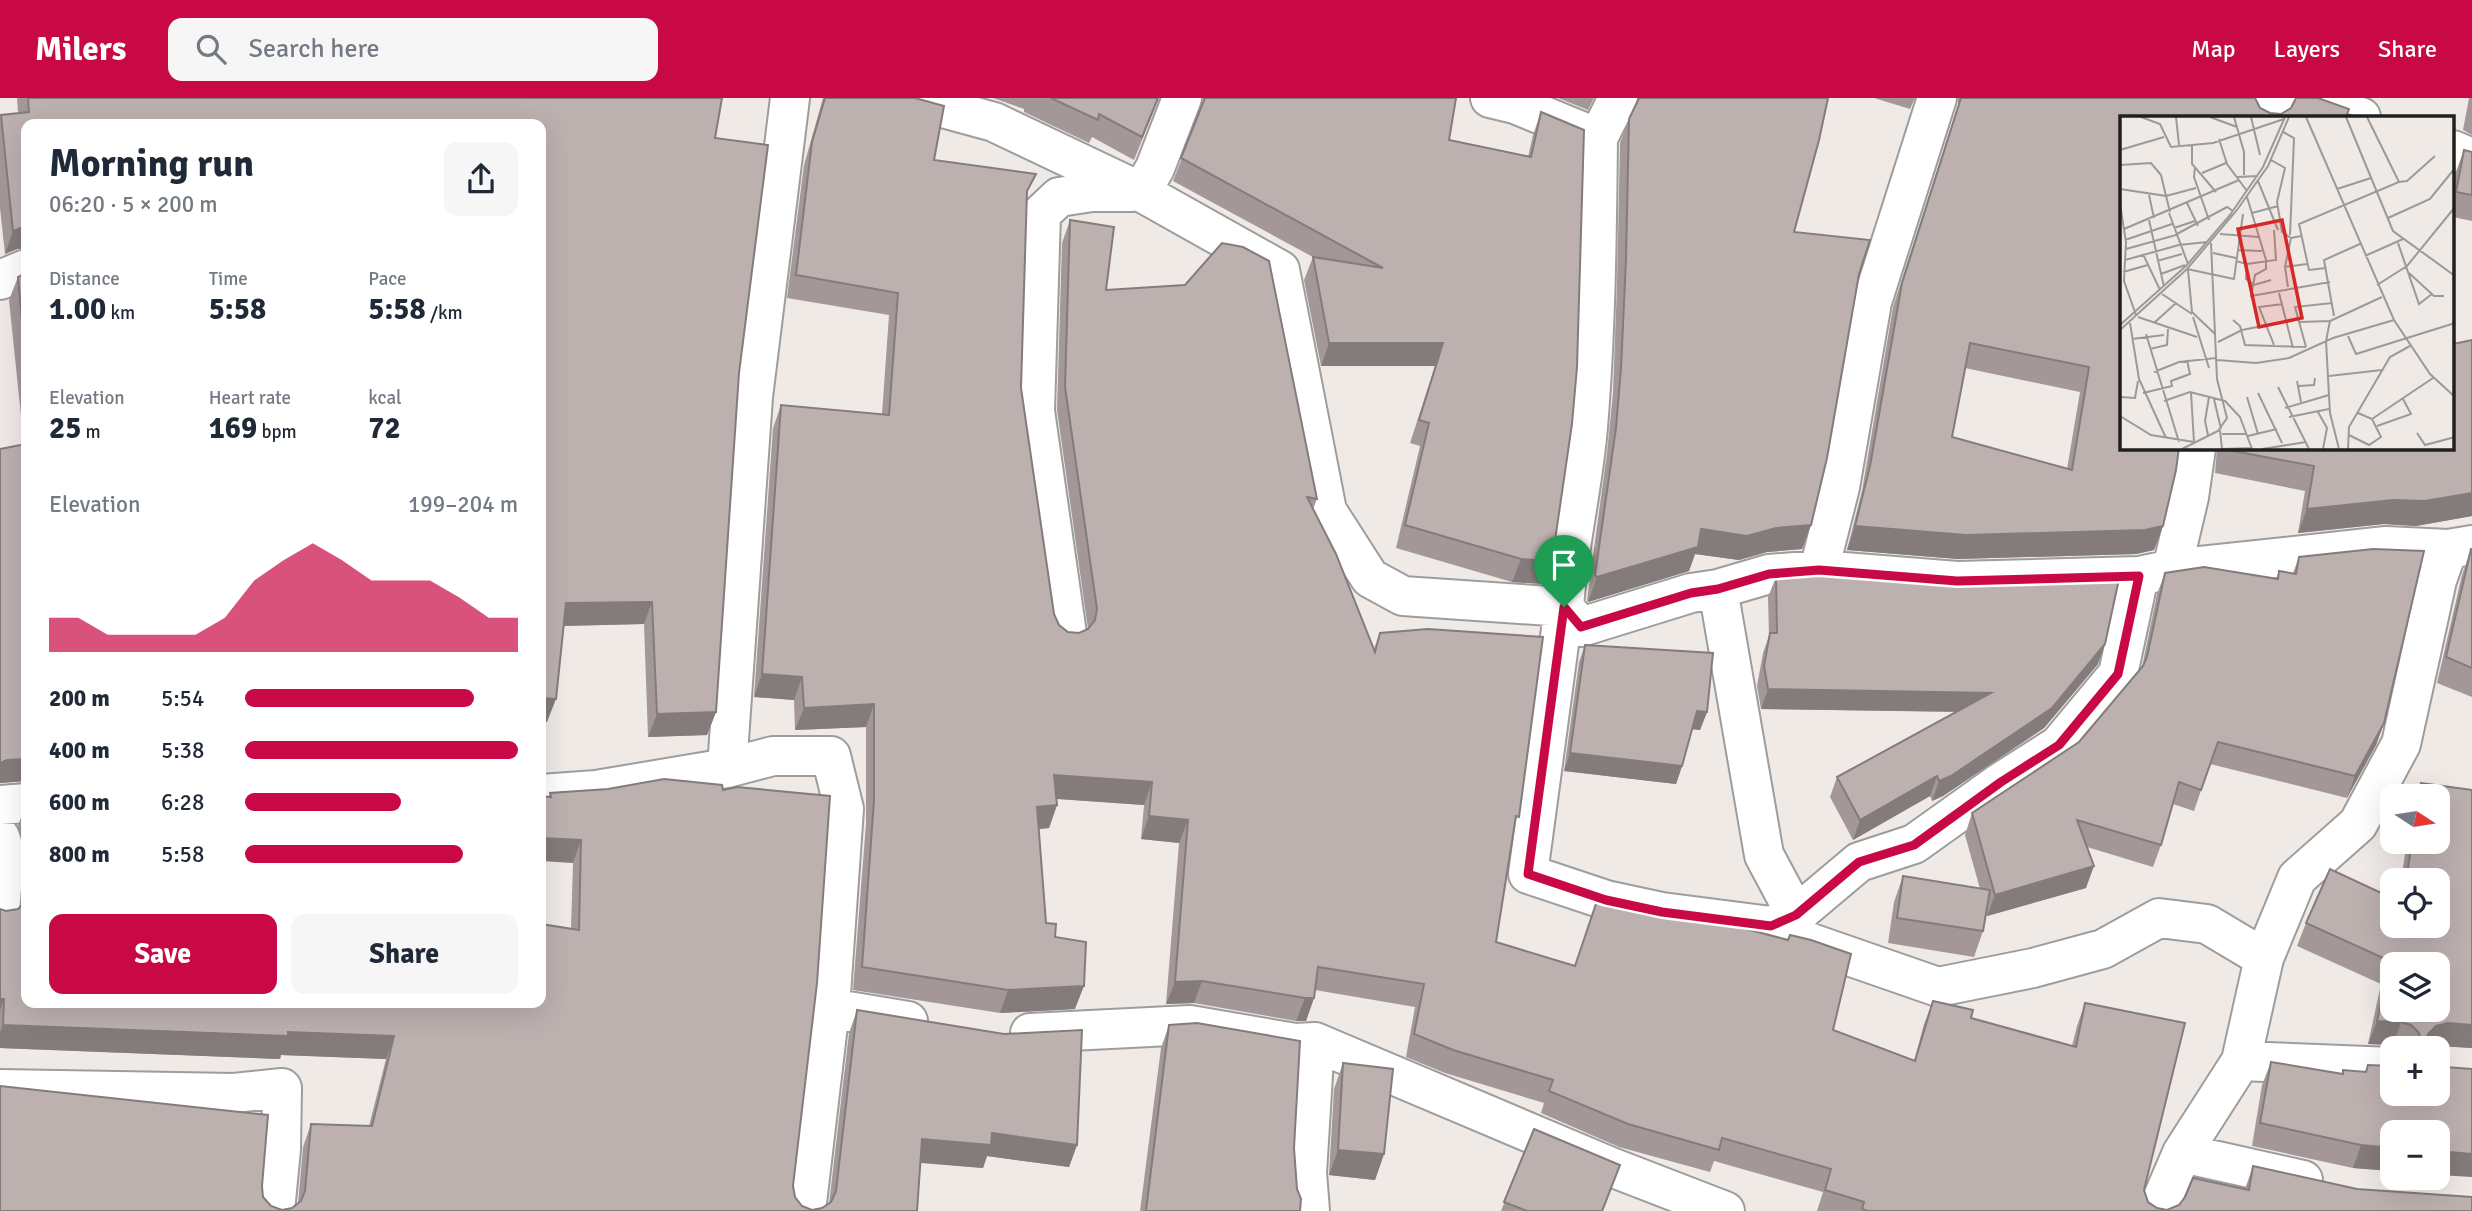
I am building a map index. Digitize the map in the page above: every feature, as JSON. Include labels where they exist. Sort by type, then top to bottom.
[{"type":"street","points":[[727,768],[753,397],[790,98]]},
{"type":"street","points":[[906,98],[994,122],[1141,192],[1280,270],[1327,511],[1370,578],[1403,596],[1564,607],[1581,627],[1691,593],[1718,589],[1769,574],[1819,570],[1957,581],[2156,573],[2386,546],[2460,547]]},
{"type":"street","points":[[1141,192],[1155,168],[1182,98]]},
{"type":"street","points":[[1490,98],[1515,104],[1598,138]]},
{"type":"street","points":[[1618,98],[1598,138],[1596,285],[1588,430],[1566,576],[1528,874],[1606,900],[1662,912],[1784,921],[1814,944],[1938,987],[2033,968],[2103,949],[2159,918],[2207,924],[2264,958]]},
{"type":"street","points":[[1819,570],[1840,487],[1872,302],[1937,98]]},
{"type":"street","points":[[2267,116],[2272,98]]},
{"type":"street","points":[[2302,98],[2358,116]]},
{"type":"street","points":[[2454,150],[2472,158]]},
{"type":"street","points":[[1067,634],[1035,411],[1041,214],[1059,197],[1092,192],[1141,192]]},
{"type":"street","points":[[0,280],[21,271]]},
{"type":"street","points":[[1784,921],[1859,862],[1914,845],[2001,782],[2059,745],[2118,674],[2156,573],[2189,496],[2196,450]]},
{"type":"street","points":[[2157,1211],[2182,1153],[2241,1061],[2264,958],[2297,878],[2358,824],[2401,744],[2437,580],[2460,547]]},
{"type":"street","points":[[1718,589],[1764,855],[1784,921]]},
{"type":"street","points":[[546,794],[596,790],[727,768],[773,756],[831,757],[844,809],[830,1008],[806,1211]]},
{"type":"street","points":[[0,805],[21,803]]},
{"type":"street","points":[[0,837],[5,852],[0,912]]},
{"type":"street","points":[[830,1008],[947,1027]]},
{"type":"street","points":[[999,1035],[1190,1025],[1295,1043],[1315,1042],[1611,1167],[1725,1211]]},
{"type":"street","points":[[1310,1211],[1307,1173],[1315,1042]]},
{"type":"street","points":[[2241,1061],[2380,1067]]},
{"type":"street","points":[[0,1089],[234,1093],[282,1088],[281,1149],[275,1211]]},
{"type":"street","points":[[2182,1153],[2337,1187]]},
{"type":"building","points":[[28,98],[722,98],[715,138],[768,145],[739,373],[716,712],[657,714],[652,602],[566,603],[556,699],[546,698],[546,119],[21,119],[21,228],[13,231],[1,115],[29,112]]},
{"type":"building","points":[[825,98],[915,98],[944,106],[934,160],[1036,174],[1027,191],[1021,388],[1054,614],[1059,625],[1068,632],[1079,633],[1088,629],[1095,620],[1097,609],[1065,387],[1070,220],[1114,227],[1106,290],[1185,285],[1222,243],[1243,247],[1269,261],[1317,499],[1307,497],[1336,554],[1375,652],[1380,633],[1428,629],[1543,637],[1519,817],[1516,816],[1496,942],[1575,966],[1599,895],[1689,914],[1788,940],[1790,935],[1811,940],[1851,954],[1833,1030],[1915,1061],[1933,1001],[1973,1010],[1971,1018],[2076,1047],[2085,1003],[2185,1023],[2144,1190],[2148,1202],[2157,1208],[2167,1210],[2179,1205],[2193,1178],[2249,1190],[2253,1166],[2357,1189],[2472,1197],[2472,1211],[1868,1211],[1862,1209],[1864,1202],[1825,1190],[1831,1169],[1722,1138],[1719,1150],[1628,1124],[1549,1091],[1553,1080],[1453,1050],[1414,1034],[1424,984],[1318,967],[1314,998],[1202,981],[1175,982],[1188,820],[1149,816],[1152,782],[1054,775],[1057,805],[1037,807],[1046,923],[1056,924],[1055,937],[1086,942],[1084,986],[1008,990],[862,967],[874,800],[874,704],[804,708],[802,677],[762,674],[781,405],[889,415],[898,293],[796,275],[812,142]]},
{"type":"building","points":[[1051,98],[1158,98],[1142,137],[1099,114],[1098,120]]},
{"type":"building","points":[[1205,98],[1456,98],[1449,140],[1531,157],[1541,112],[1584,130],[1577,367],[1572,424],[1552,561],[1521,559],[1405,525],[1429,423],[1419,420],[1443,343],[1329,343],[1313,257],[1383,268],[1181,158]]},
{"type":"building","points":[[1639,98],[1828,98],[1794,232],[1870,240],[1859,274],[1827,458],[1811,525],[1776,528],[1747,536],[1701,529],[1698,547],[1597,577],[1595,575],[1616,428],[1621,368],[1629,119]]},
{"type":"building","points":[[1961,98],[2255,98],[2260,108],[2281,114],[2291,108],[2296,98],[2318,98],[2349,109],[2347,114],[2354,116],[2120,116],[2120,450],[2179,450],[2163,526],[2145,530],[1966,535],[1855,526],[1870,466],[1902,283]],"holes":[[[1970,343],[2089,367],[2072,470],[1952,437]]]},
{"type":"building","points":[[2464,150],[2472,152],[2472,195],[2456,192]]},
{"type":"building","points":[[21,276],[21,310],[18,277]]},
{"type":"building","points":[[2472,340],[2472,493],[2425,501],[2393,500],[2307,509],[2314,466],[2228,450],[2454,450],[2454,344]]},
{"type":"building","points":[[21,445],[21,759],[0,763],[0,449]]},
{"type":"building","points":[[2373,549],[2424,551],[2384,723],[2355,776],[2218,742],[2201,790],[2179,782],[2161,845],[2077,820],[2094,866],[1995,895],[1972,813],[2079,742],[2143,666],[2165,573],[2204,567],[2278,579],[2279,571],[2296,574],[2299,557]]},
{"type":"building","points":[[2472,549],[2472,668],[2446,657]]},
{"type":"building","points":[[1826,572],[1965,583],[2119,579],[2105,644],[2052,708],[1951,776],[1939,781],[1937,776],[1860,820],[1837,777],[1991,693],[1768,689],[1764,666],[1770,633],[1777,633],[1776,577]]},
{"type":"building","points":[[1585,645],[1713,653],[1707,712],[1697,711],[1682,766],[1570,753]]},
{"type":"building","points":[[664,779],[722,785],[723,790],[737,787],[830,796],[817,983],[793,1186],[795,1197],[802,1206],[812,1210],[822,1208],[831,1202],[836,1191],[857,1010],[1004,1034],[1082,1030],[1077,1145],[992,1133],[991,1145],[922,1139],[917,1211],[0,1211],[0,1086],[268,1115],[263,1197],[271,1206],[282,1210],[292,1208],[301,1201],[305,1191],[311,1124],[372,1126],[394,1036],[288,1032],[288,1036],[3,1025],[4,999],[0,999],[0,909],[6,911],[21,906],[21,1008],[546,1008],[546,925],[579,930],[581,840],[546,838],[546,796],[551,797],[550,793],[608,789]]},
{"type":"building","points":[[2450,787],[2472,790],[2472,1025],[2448,1023],[2436,1026],[2427,1036],[2420,1036],[2411,1025],[2401,1022],[2450,1022],[2450,952],[2380,952],[2380,956],[2306,923],[2330,869],[2380,892],[2380,938],[2450,938],[2450,868],[2408,868],[2410,854],[2450,854]]},
{"type":"building","points":[[1903,876],[1990,890],[1983,931],[1897,918]]},
{"type":"building","points":[[1197,1023],[1300,1041],[1294,1148],[1297,1189],[1301,1199],[1300,1211],[1146,1211],[1169,1025]]},
{"type":"building","points":[[2271,1062],[2343,1074],[2343,1070],[2366,1072],[2368,1065],[2380,1066],[2380,1106],[2450,1106],[2450,1067],[2472,1069],[2472,1154],[2450,1152],[2450,1120],[2380,1120],[2380,1147],[2260,1123]]},
{"type":"building","points":[[1343,1063],[1393,1069],[1384,1154],[1338,1150]]},
{"type":"building","points":[[1534,1129],[1620,1165],[1602,1211],[1527,1211],[1504,1202]]},
{"type":"route","points":[[1819,570],[1957,581],[2139,576],[2118,674],[2059,745],[2001,782],[1914,845],[1859,862],[1796,915],[1771,926],[1662,912],[1606,900],[1528,874],[1564,607],[1581,627],[1691,593],[1718,589],[1769,574],[1819,570]]}]
